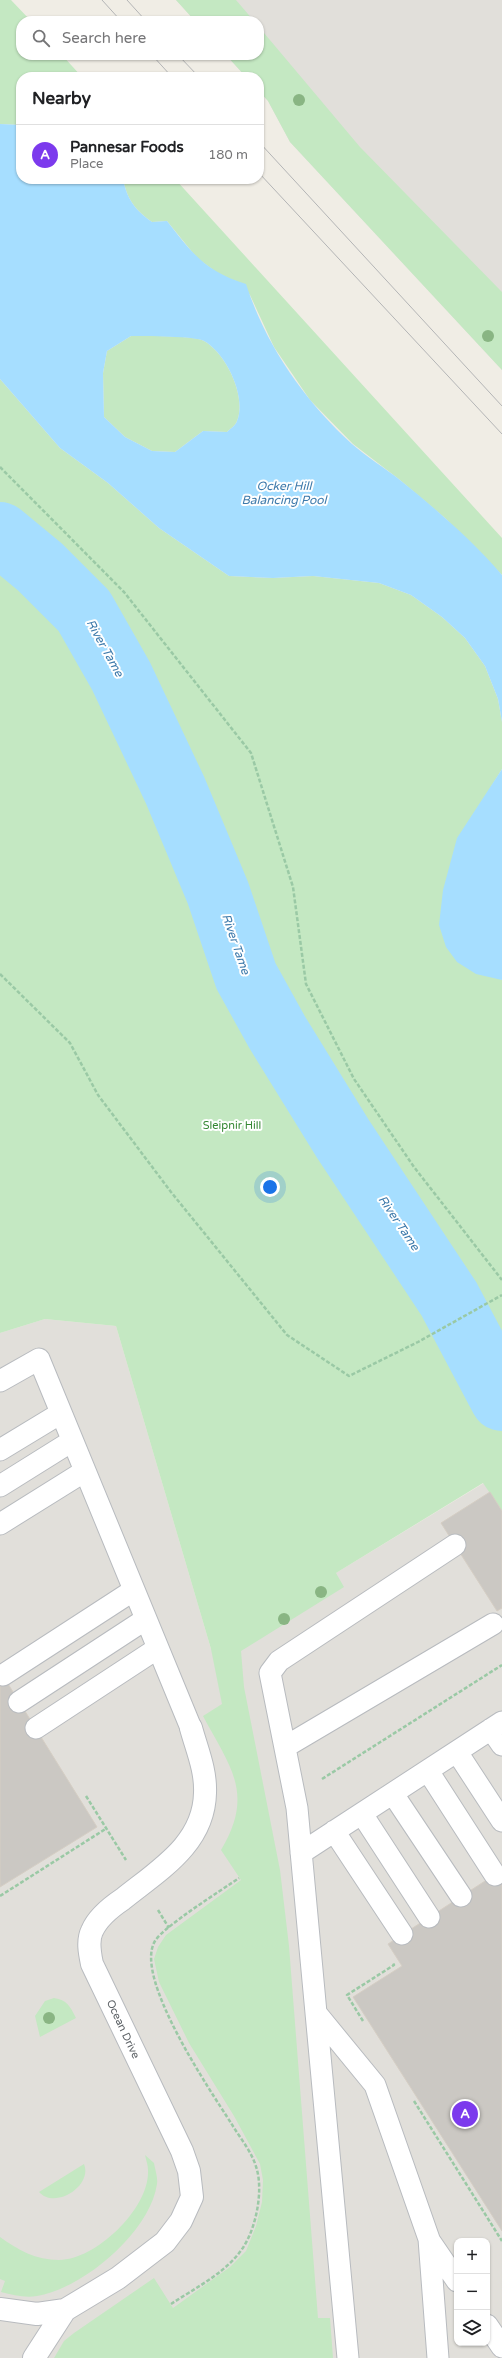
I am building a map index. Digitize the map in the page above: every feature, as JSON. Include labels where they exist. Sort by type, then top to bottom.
[{"type":"street","name":"Ocean Drive","points":[[0,2309],[37,2314],[65,2310],[118,2278],[165,2242],[181,2221],[192,2197],[189,2171],[182,2151],[92,1964],[89,1948],[91,1932],[106,1912],[175,1858],[193,1838],[201,1818],[205,1794],[204,1772],[191,1728]]},
{"type":"street","name":"Ocean Drive","points":[[34,2358],[65,2310]]},
{"type":"lane","points":[[0,1381],[39,1359],[191,1728]]},
{"type":"lane","points":[[0,1450],[61,1413]]},
{"type":"lane","points":[[0,1486],[72,1441]]},
{"type":"lane","points":[[0,1524],[85,1471]]},
{"type":"lane","points":[[348,2358],[297,1808],[270,1674],[279,1661],[455,1545]]},
{"type":"lane","points":[[3,1675],[134,1590]]},
{"type":"lane","points":[[19,1702],[146,1619]]},
{"type":"lane","points":[[285,1747],[493,1624]]},
{"type":"lane","points":[[36,1728],[158,1648]]},
{"type":"lane","points":[[301,1853],[457,1752],[498,1732]]},
{"type":"lane","points":[[457,1752],[502,1821]]},
{"type":"lane","points":[[428,1771],[495,1875]]},
{"type":"lane","points":[[393,1794],[461,1896]]},
{"type":"lane","points":[[362,1814],[429,1917]]},
{"type":"lane","points":[[334,1831],[402,1934]]},
{"type":"lane","points":[[316,2014],[375,2085],[428,2239],[438,2358]]},
{"type":"lane","points":[[428,2239],[454,2277]]},
{"type":"lane","points":[[490,2329],[502,2347]]},
{"type":"path","points":[[0,467],[124,592],[251,753],[293,887],[306,984],[354,1079],[414,1166],[502,1280]]},
{"type":"path","points":[[0,974],[70,1043],[102,1102],[171,1192],[287,1335],[349,1376],[418,1342],[502,1295]]},
{"type":"path","points":[[0,1896],[107,1828]]},
{"type":"path","points":[[171,2304],[227,2266],[245,2246],[256,2211],[260,2181],[251,2155],[190,2056],[164,2006],[155,1984],[150,1963],[151,1951],[155,1940],[169,1928],[239,1878]]},
{"type":"shaded area","points":[[176,0],[502,0],[502,370],[290,142],[268,101],[264,97],[264,72],[241,72],[231,60],[264,60],[264,16],[190,16]]},
{"type":"shaded area","points":[[45,1319],[116,1326],[211,1649],[484,1483],[502,1511],[502,2358],[0,2358],[0,1333]]},
{"type":"green space","points":[[0,0],[11,0],[26,16],[16,16],[16,60],[67,60],[77,72],[16,72],[16,125],[0,124]]},
{"type":"green space","points":[[176,0],[236,0],[250,16],[190,16]]},
{"type":"green space","points":[[264,33],[360,147],[502,292],[502,370],[290,142],[268,101],[264,97],[264,72],[241,72],[231,60],[264,60]]},
{"type":"green space","points":[[124,184],[180,184],[502,538],[502,575],[445,518],[400,480],[353,444],[310,400],[274,347],[250,295],[236,281],[223,277],[197,258],[167,221],[152,222],[141,213],[129,198]]},
{"type":"green space","points":[[131,336],[169,336],[199,339],[212,347],[227,365],[237,388],[239,411],[237,421],[234,425],[227,432],[203,431],[175,452],[152,451],[125,437],[104,417],[103,373],[107,351]]},
{"type":"green space","name":"Sleipnir Hill","points":[[0,379],[60,448],[108,483],[159,528],[229,576],[273,578],[313,576],[379,583],[411,595],[442,617],[465,638],[485,666],[498,699],[502,722],[502,769],[489,790],[500,979],[502,980],[502,1511],[483,1483],[336,1573],[344,1587],[241,1651],[244,1687],[280,1870],[289,1946],[318,2318],[330,2318],[333,2358],[54,2358],[64,2341],[74,2333],[154,2278],[173,2308],[230,2267],[246,2251],[256,2226],[262,2202],[263,2180],[260,2164],[234,2116],[189,2043],[159,1982],[154,1959],[158,1947],[166,1935],[241,1880],[221,1850],[231,1830],[236,1812],[237,1796],[235,1781],[230,1766],[203,1716],[222,1704],[211,1649],[116,1326],[45,1319],[0,1333]]},
{"type":"green space","points":[[54,1998],[62,2000],[68,2004],[76,2018],[40,2037],[35,2016],[45,2001]]},
{"type":"green space","points":[[145,2155],[154,2163],[157,2176],[157,2184],[152,2202],[142,2221],[112,2255],[94,2270],[75,2282],[55,2291],[28,2297],[1,2292],[5,2281],[0,2279],[0,2237],[28,2253],[51,2260],[74,2258],[89,2251],[104,2242],[118,2229],[140,2200],[146,2185],[148,2170]]},
{"type":"green space","points":[[84,2164],[85,2172],[83,2180],[71,2193],[63,2197],[54,2198],[46,2197],[39,2192]]},
{"type":"water","name":"Ocker Hill Balancing Pool","points":[[0,124],[16,125],[16,184],[124,184],[129,198],[146,218],[152,222],[167,221],[201,260],[220,273],[246,284],[254,307],[276,351],[303,391],[318,410],[352,444],[400,480],[453,525],[502,575],[502,722],[498,699],[485,666],[465,638],[442,617],[411,595],[379,583],[313,576],[273,578],[229,576],[159,528],[108,483],[60,448],[0,379]],"holes":[[[131,336],[199,339],[212,347],[220,355],[227,365],[237,388],[239,411],[237,421],[227,432],[203,431],[175,452],[152,451],[125,437],[104,417],[103,373],[107,351]]]},
{"type":"water","points":[[502,769],[502,980],[476,974],[457,962],[446,947],[439,925],[443,890],[457,838]]},
{"type":"building","points":[[490,1492],[502,1511],[502,1608],[497,1611],[441,1523]]},
{"type":"building","points":[[0,1671],[97,1827],[0,1887]]},
{"type":"building","points":[[502,1870],[502,2231],[353,1997],[402,1966],[388,1944]]},
{"type":"waterway","name":"River Tame","points":[[0,534],[40,567],[84,611],[121,676],[175,790],[218,893],[246,976],[277,1032],[343,1139],[449,1299],[502,1399]]},
{"type":"tram line","points":[[102,0],[116,16]]},
{"type":"tram line","points":[[127,0],[141,16]]},
{"type":"tram line","points":[[157,60],[167,72]]},
{"type":"tram line","points":[[183,60],[194,72]]},
{"type":"tram line","points":[[264,147],[502,406]]},
{"type":"tram line","points":[[264,178],[502,434]]},
{"type":"place","name":"Pannesar Foods","points":[[465,2114]]}]
